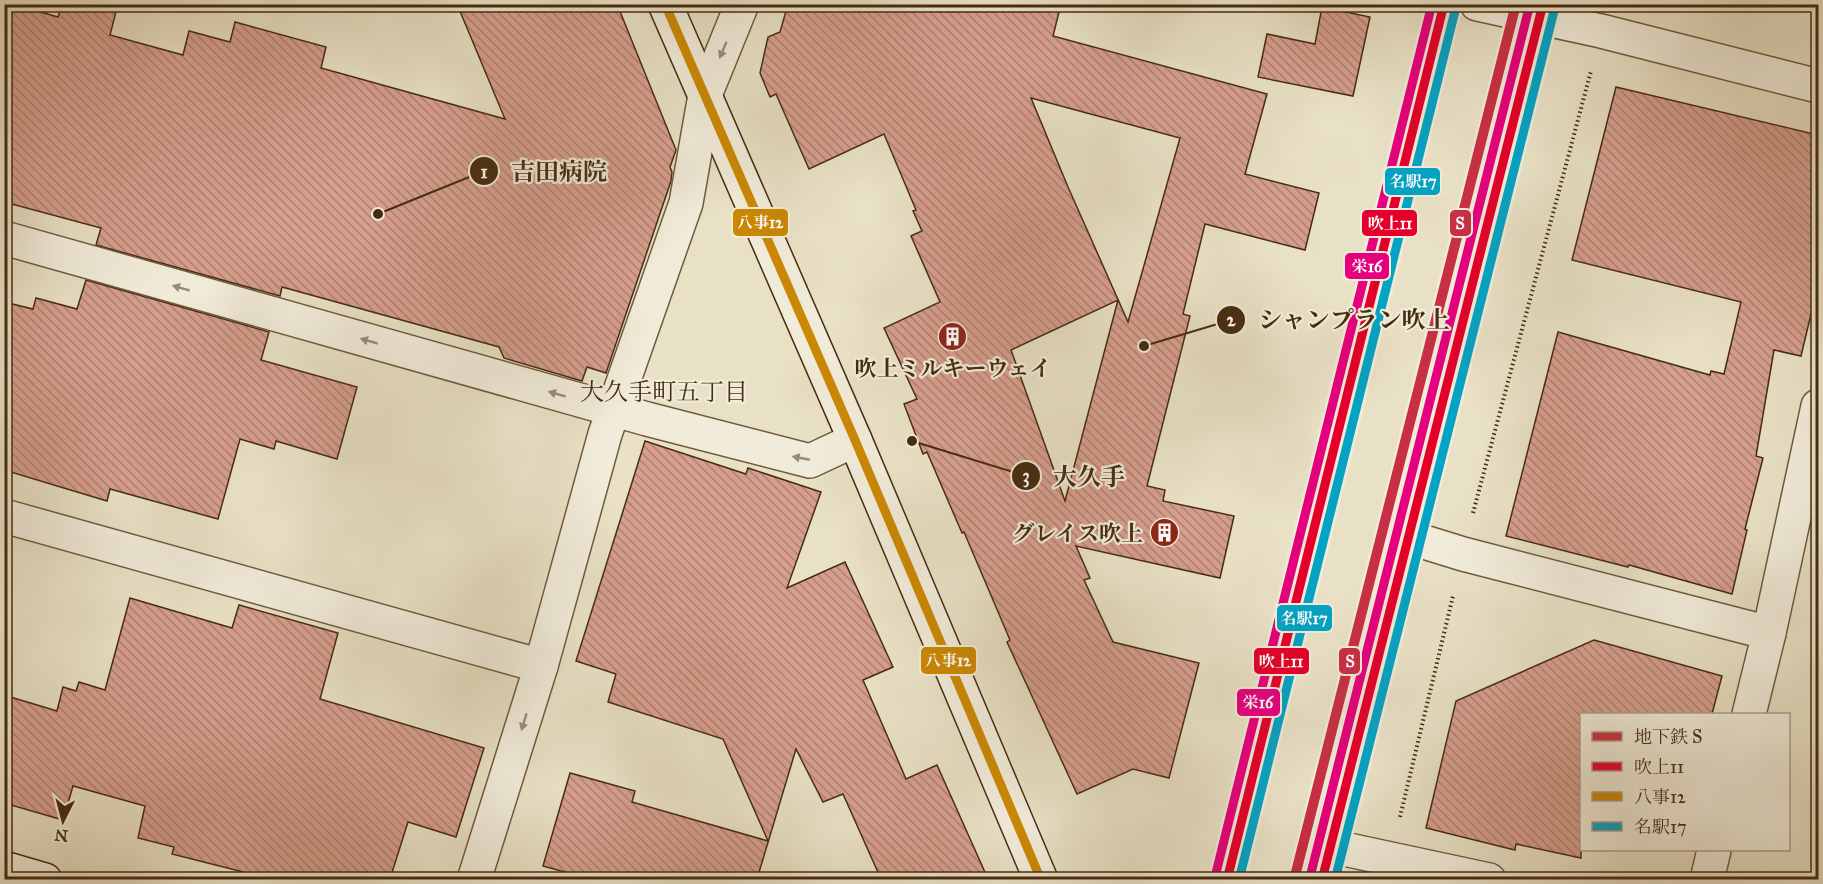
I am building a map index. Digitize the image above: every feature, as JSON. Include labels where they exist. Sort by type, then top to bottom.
[{"type":"main road","points":[[1227,879],[1444,4]]},
{"type":"main road","points":[[1322,879],[1542,11]]},
{"type":"street","points":[[665,4],[855,440],[1041,879]]},
{"type":"street","points":[[474,879],[541,666],[613,410],[686,203],[705,95],[742,4]]},
{"type":"street","points":[[1477,4],[1542,11],[1601,31],[1818,86]]},
{"type":"street","points":[[4,238],[613,410],[810,461],[855,440]]},
{"type":"street","points":[[1749,713],[1818,406]]},
{"type":"street","points":[[4,516],[541,666]]},
{"type":"street","points":[[1408,537],[1463,554],[1769,633]]},
{"type":"street","points":[[1330,846],[1489,879]]},
{"type":"street","points":[[1707,879],[1714,851]]},
{"type":"street","points":[[4,868],[45,879]]},
{"type":"path","points":[[1470,525],[1592,67]]},
{"type":"path","points":[[1398,824],[1454,595]]},
{"type":"building","points":[[4,4],[13,4],[58,17],[62,4],[118,4],[110,35],[183,55],[189,31],[230,42],[235,22],[326,47],[321,68],[505,119],[457,4],[617,4],[676,150],[670,167],[671,181],[606,373],[587,367],[582,381],[504,358],[499,347],[282,287],[280,296],[96,245],[101,228],[4,202]]},
{"type":"building","points":[[788,4],[1061,4],[1053,36],[1267,94],[1245,174],[1319,193],[1305,250],[1205,224],[1183,314],[1190,316],[1147,486],[1165,490],[1163,501],[1234,516],[1220,578],[1076,546],[1090,578],[1084,580],[1113,642],[1199,663],[1169,778],[1133,769],[1077,794],[1007,642],[1010,640],[964,532],[962,533],[927,452],[923,454],[904,404],[917,399],[884,328],[940,302],[911,236],[922,231],[913,211],[916,210],[884,134],[809,169],[776,94],[770,97],[760,73],[768,37],[780,32]],"holes":[[[1031,98],[1180,138],[1128,322],[1068,187]],[[1118,300],[1065,501],[1011,350]]]},
{"type":"building","points":[[1322,7],[1370,17],[1353,96],[1258,77],[1267,34],[1315,44]]},
{"type":"building","points":[[1616,87],[1818,135],[1818,285],[1801,356],[1774,350],[1756,456],[1763,458],[1732,594],[1629,565],[1628,567],[1506,536],[1558,332],[1710,375],[1711,371],[1724,374],[1741,302],[1572,260]]},
{"type":"building","points":[[86,280],[269,332],[261,360],[357,387],[337,459],[276,441],[274,449],[240,439],[218,519],[110,489],[107,501],[4,470],[4,302],[33,309],[36,298],[77,309]]},
{"type":"building","points":[[645,441],[746,474],[748,468],[821,492],[787,588],[845,562],[893,667],[863,680],[906,779],[937,765],[988,879],[881,879],[843,794],[823,802],[796,749],[757,879],[590,879],[543,866],[570,773],[635,791],[632,802],[768,841],[723,739],[608,702],[616,674],[576,661]]},
{"type":"building","points":[[130,598],[232,628],[239,605],[338,633],[320,699],[484,748],[456,837],[408,822],[390,879],[271,879],[172,854],[174,847],[138,838],[145,806],[73,786],[63,820],[4,803],[4,695],[57,711],[63,687],[76,691],[79,682],[105,690]]},
{"type":"building","points":[[1594,640],[1722,676],[1712,713],[1580,713],[1581,858],[1516,844],[1515,850],[1426,828],[1456,701]]},
{"type":"metro line","name":"S","points":[[1294,880],[1516,4]]},
{"type":"transit line","name":"八事12","points":[[665,4],[855,440],[1041,880]]},
{"type":"transit line","name":"栄16","points":[[1215,877],[1432,4]]},
{"type":"transit line","name":"吹上11","points":[[1227,880],[1444,4]]},
{"type":"transit line","name":"栄16","points":[[1310,877],[1530,4]]},
{"type":"transit line","name":"吹上11","points":[[1322,880],[1543,4]]},
{"type":"transit line","name":"名駅17","points":[[1239,880],[1456,7]]},
{"type":"transit line","name":"名駅17","points":[[1335,880],[1555,7]]},
{"type":"place","name":"吉田病院","points":[[378,214]]},
{"type":"place","name":"吹上ミルキーウェイ","points":[[953,336]]},
{"type":"place","name":"シャンプラン吹上","points":[[1144,346]]},
{"type":"place","name":"大久手","points":[[912,441]]},
{"type":"place","name":"グレイス吹上","points":[[1164,533]]},
{"type":"district","name":"大久手町五丁目","points":[[664,392]]}]
